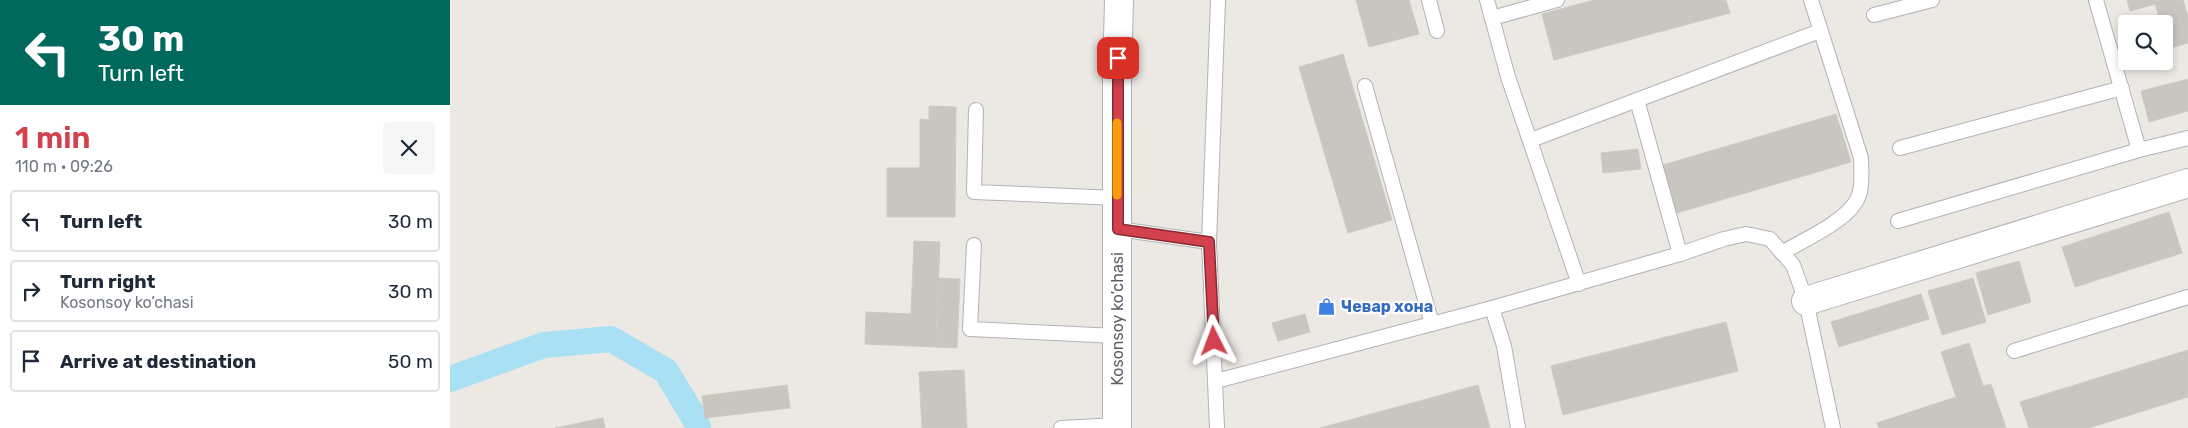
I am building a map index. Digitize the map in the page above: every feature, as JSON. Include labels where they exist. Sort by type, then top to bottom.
[{"type":"main road","name":"Kosonsoy ko’chasi","points":[[1117,426],[1119,0]]},
{"type":"main road","points":[[1806,301],[2188,183]]},
{"type":"lane","points":[[1217,428],[1209,242],[1218,0]]},
{"type":"lane","points":[[1429,0],[1437,31]]},
{"type":"lane","points":[[1487,0],[1508,77],[1531,140],[1549,201],[1578,284]]},
{"type":"lane","points":[[1492,18],[1557,0]]},
{"type":"lane","points":[[1782,253],[1841,217],[1856,202],[1862,182],[1860,158],[1811,0]]},
{"type":"lane","points":[[1874,16],[1932,0]]},
{"type":"lane","points":[[2096,0],[2139,150]]},
{"type":"lane","points":[[1531,140],[1820,31]]},
{"type":"lane","points":[[1365,86],[1432,324]]},
{"type":"lane","points":[[1900,148],[2122,88]]},
{"type":"lane","points":[[1637,100],[1680,254]]},
{"type":"lane","points":[[976,110],[974,192],[1117,198]]},
{"type":"lane","points":[[1898,221],[2139,150],[2188,138]]},
{"type":"lane","points":[[1118,229],[1209,242]]},
{"type":"lane","points":[[1216,381],[1492,308],[1746,234],[1770,239],[1793,265],[1806,301],[1833,428]]},
{"type":"lane","points":[[974,245],[970,329],[1118,336]]},
{"type":"lane","points":[[2014,351],[2188,297]]},
{"type":"lane","points":[[1492,308],[1504,346],[1518,428]]},
{"type":"lane","points":[[1060,428],[1117,426]]},
{"type":"building","points":[[1356,0],[1409,0],[1419,34],[1369,47]]},
{"type":"building","points":[[1594,0],[1726,0],[1730,13],[1554,60],[1542,14]]},
{"type":"building","points":[[2127,0],[2183,0],[2188,17],[2188,43],[2173,47],[2173,15],[2158,15],[2155,4],[2130,11]]},
{"type":"building","points":[[1343,54],[1392,220],[1348,233],[1299,67]]},
{"type":"building","points":[[2188,79],[2188,111],[2149,122],[2141,91]]},
{"type":"building","points":[[929,106],[956,107],[955,217],[887,217],[887,168],[920,168],[920,119],[929,120]]},
{"type":"building","points":[[1836,114],[1851,162],[1677,213],[1663,165]]},
{"type":"building","points":[[1638,149],[1641,169],[1603,173],[1601,153]]},
{"type":"building","points":[[2169,212],[2182,253],[2075,287],[2062,247]]},
{"type":"building","points":[[914,241],[940,242],[936,347],[865,344],[866,312],[911,314]]},
{"type":"building","points":[[2019,261],[2031,302],[1988,315],[1976,273]]},
{"type":"building","points":[[939,278],[960,279],[957,348],[936,347]]},
{"type":"building","points":[[1973,278],[1986,322],[1942,335],[1928,291]]},
{"type":"building","points":[[1921,294],[1929,319],[1839,347],[1831,322]]},
{"type":"building","points":[[1305,314],[1310,332],[1278,341],[1272,323]]},
{"type":"building","points":[[1726,322],[1738,371],[1563,415],[1551,366]]},
{"type":"building","points":[[1969,343],[1983,386],[1991,384],[2006,428],[1879,428],[1877,423],[1956,397],[1941,352]]},
{"type":"building","points":[[2188,350],[2188,397],[2089,428],[2029,428],[2020,402]]},
{"type":"building","points":[[964,370],[967,428],[922,428],[919,372]]},
{"type":"building","points":[[787,385],[790,408],[705,418],[702,396]]},
{"type":"building","points":[[1478,385],[1490,428],[1320,428]]},
{"type":"building","points":[[603,418],[605,428],[555,428]]},
{"type":"waterway","points":[[450,379],[544,345],[611,339],[666,371],[696,421],[698,428]]},
{"type":"slow traffic","points":[[1117,123],[1117,195]]},
{"type":"place","name":"Чевар хона","points":[[1327,306]]},
{"type":"route","points":[[1118,58],[1118,229],[1209,242],[1214,341]]}]
